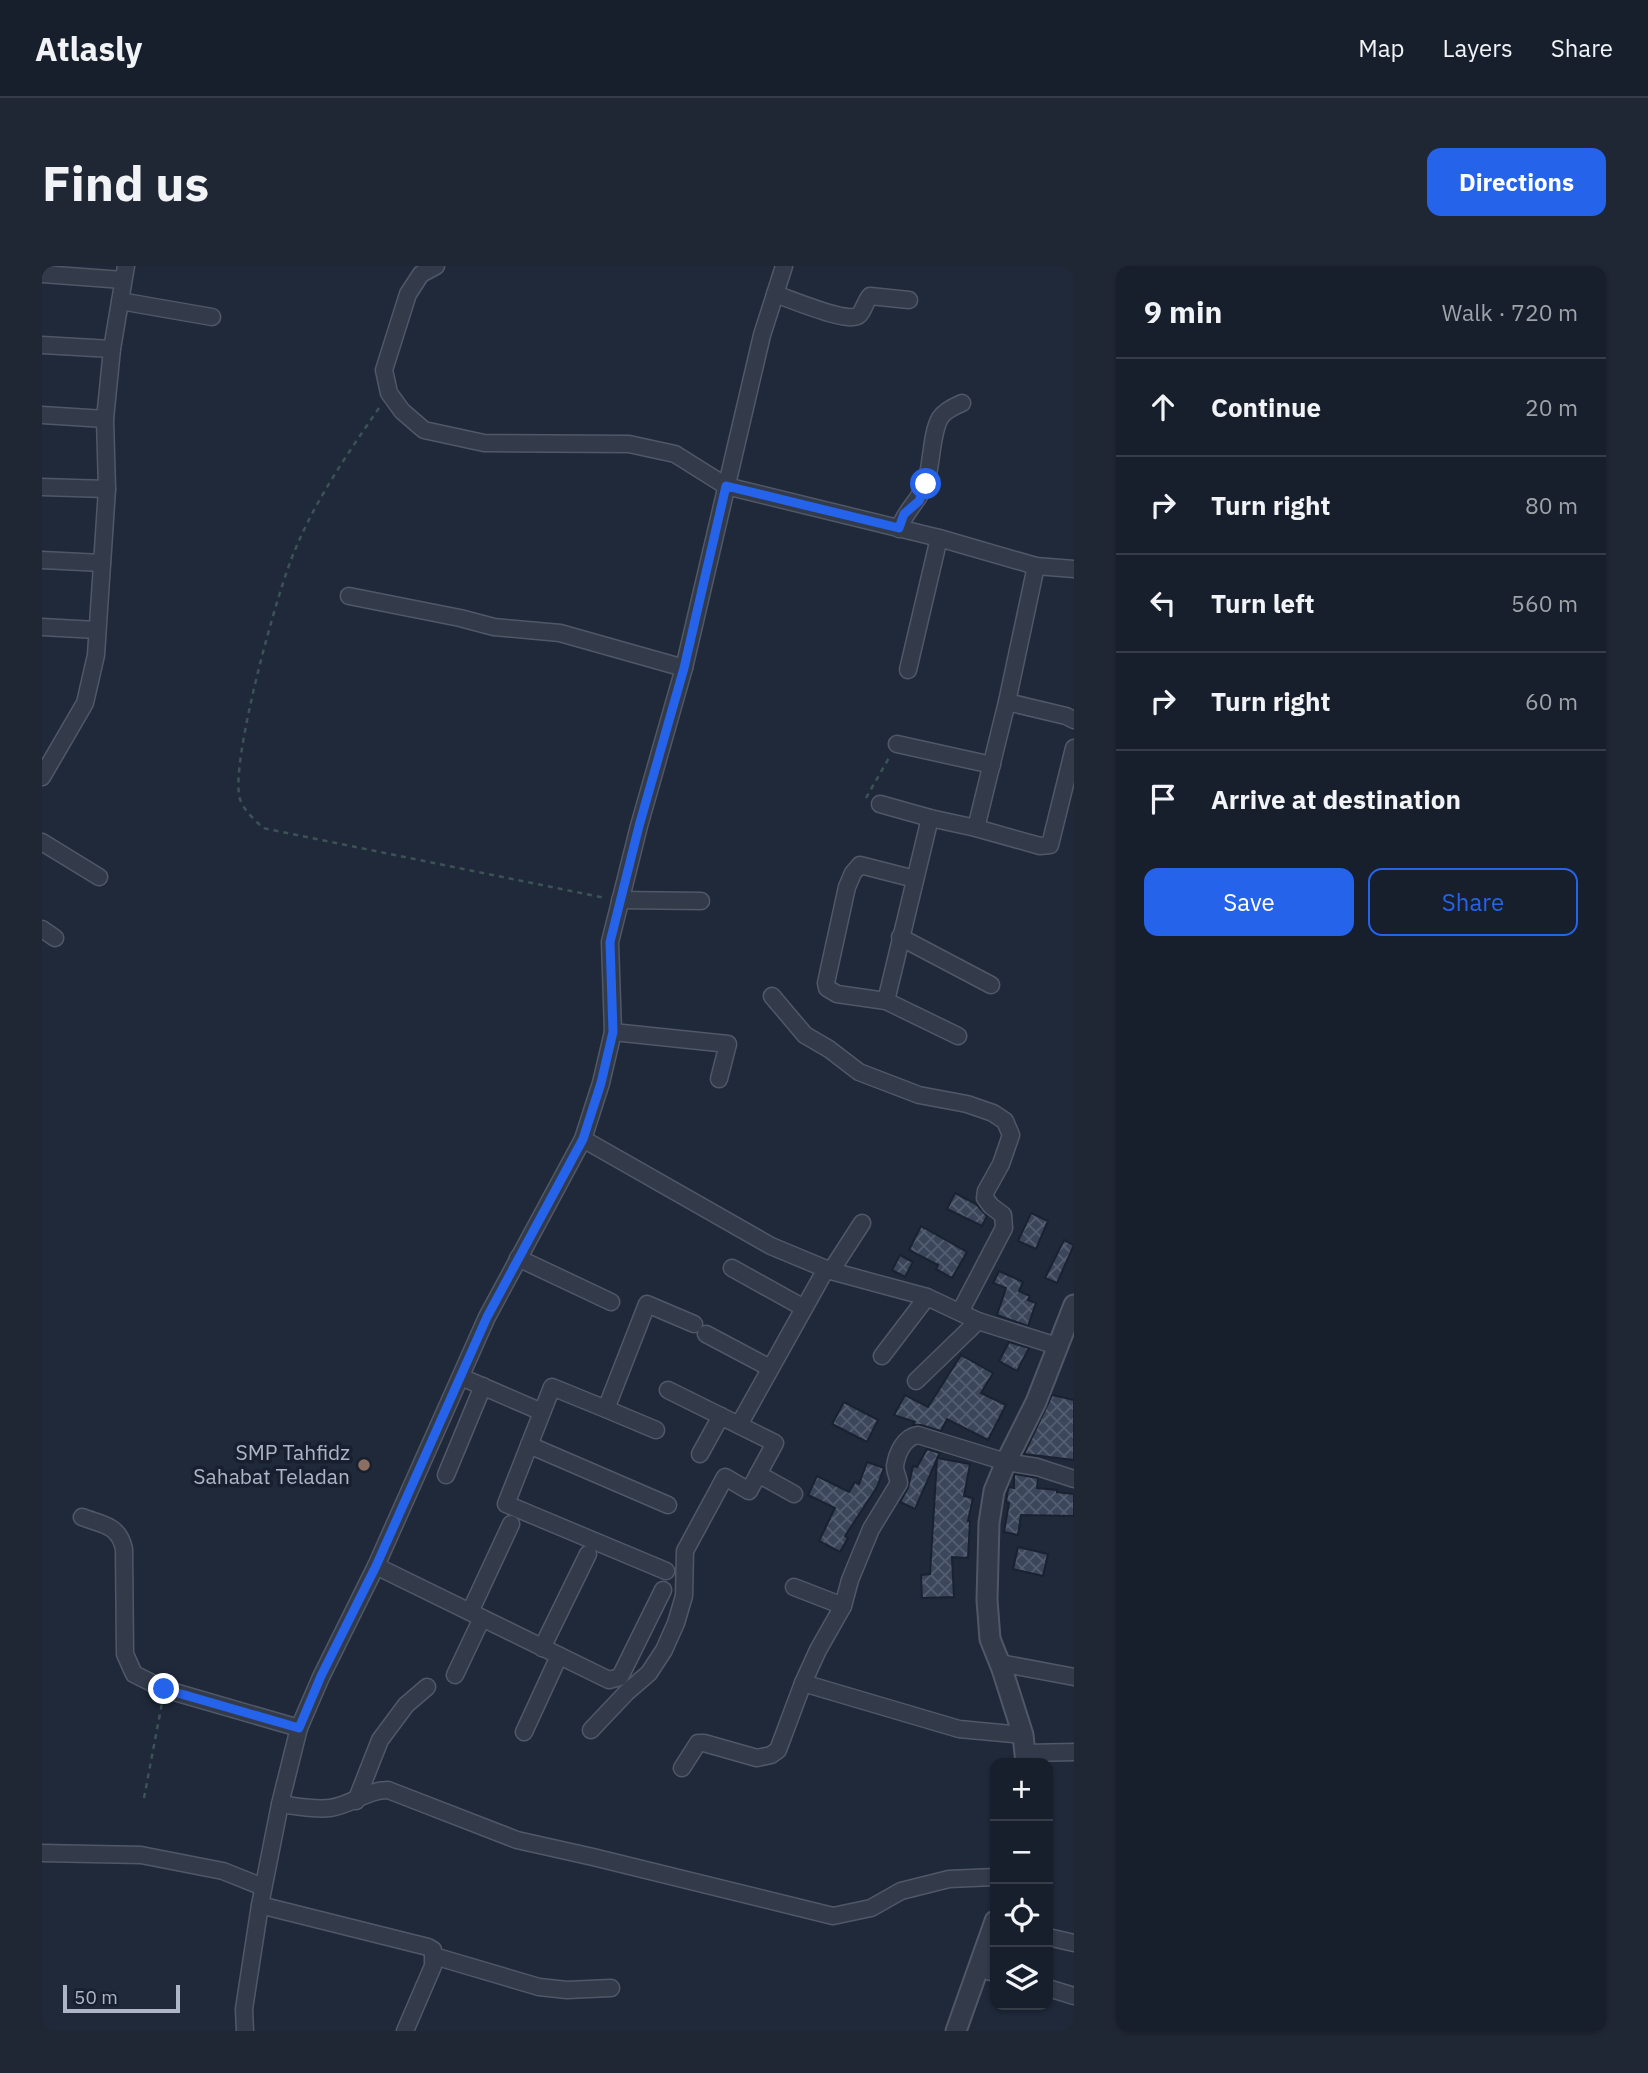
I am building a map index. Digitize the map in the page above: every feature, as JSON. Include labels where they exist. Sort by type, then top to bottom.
[{"type":"street","points":[[436,266],[421,274],[408,294],[384,370],[389,393],[402,411],[424,430],[484,443],[629,444],[675,454],[726,486],[939,538],[1036,566],[1074,569]]},
{"type":"street","points":[[245,2031],[244,2008],[263,1887],[299,1728],[321,1676],[376,1566],[487,1317],[583,1139],[601,1083],[613,1032],[610,942],[684,668],[762,335],[784,266]]},
{"type":"street","points":[[42,274],[125,273],[112,349],[105,419],[107,489],[96,655],[85,703],[42,777]]},
{"type":"street","points":[[775,294],[852,318],[861,314],[870,296],[909,300]]},
{"type":"street","points":[[120,302],[212,317]]},
{"type":"street","points":[[42,345],[112,349]]},
{"type":"street","points":[[899,528],[904,514],[919,501],[926,484],[940,418],[962,403]]},
{"type":"street","points":[[42,415],[105,419]]},
{"type":"street","points":[[42,487],[107,489]]},
{"type":"street","points":[[908,670],[939,538]]},
{"type":"street","points":[[42,560],[102,563]]},
{"type":"street","points":[[976,828],[1036,566]]},
{"type":"street","points":[[349,596],[494,627],[560,633],[684,668]]},
{"type":"street","points":[[42,627],[97,630]]},
{"type":"street","points":[[1007,702],[1074,720]]},
{"type":"street","points":[[897,744],[992,765]]},
{"type":"street","points":[[880,804],[1040,846],[1050,845],[1074,748]]},
{"type":"street","points":[[886,1001],[930,818]]},
{"type":"street","points":[[42,842],[99,877]]},
{"type":"street","points":[[915,879],[860,865],[853,873],[827,988],[837,994],[886,1001],[958,1036]]},
{"type":"street","points":[[620,900],[701,901]]},
{"type":"street","points":[[900,937],[991,985]]},
{"type":"street","points":[[772,996],[805,1035],[859,1072],[919,1095],[967,1104],[1001,1117],[1009,1125],[1011,1135],[985,1198],[990,1206],[1003,1215],[1004,1228],[960,1312]]},
{"type":"street","points":[[613,1032],[729,1044],[719,1079]]},
{"type":"street","points":[[583,1139],[771,1245],[829,1270],[928,1297],[978,1321],[1057,1346]]},
{"type":"street","points":[[739,1425],[804,1308],[862,1223]]},
{"type":"street","points":[[519,1258],[611,1302]]},
{"type":"street","points":[[732,1268],[804,1308]]},
{"type":"street","points":[[882,1356],[928,1297]]},
{"type":"street","points":[[606,1409],[647,1304],[700,1329],[770,1368]]},
{"type":"street","points":[[1025,1751],[1000,1663],[990,1639],[987,1600],[989,1523],[994,1491],[1036,1402],[1074,1305]]},
{"type":"street","points":[[916,1381],[978,1321]]},
{"type":"street","points":[[461,1377],[542,1412]]},
{"type":"street","points":[[446,1475],[482,1386]]},
{"type":"street","points":[[656,1430],[552,1387],[506,1504],[666,1571]]},
{"type":"street","points":[[592,1730],[627,1692],[649,1673],[664,1650],[684,1595],[685,1551],[724,1477],[749,1491],[775,1443],[668,1390]]},
{"type":"street","points":[[700,1454],[721,1416]]},
{"type":"street","points":[[682,1768],[698,1744],[704,1743],[757,1758],[778,1750],[803,1683],[843,1606],[850,1580],[871,1529],[899,1483],[895,1468],[901,1447],[908,1438],[918,1435],[1074,1479]]},
{"type":"street","points":[[529,1445],[668,1505]]},
{"type":"street","points":[[758,1474],[794,1494]]},
{"type":"street","points":[[82,1517],[114,1530],[121,1537],[124,1562],[125,1654],[134,1674],[164,1689],[299,1728]]},
{"type":"street","points":[[456,1675],[511,1524]]},
{"type":"street","points":[[542,1648],[588,1554]]},
{"type":"street","points":[[376,1566],[609,1680],[617,1679],[663,1590]]},
{"type":"street","points":[[794,1587],[843,1606]]},
{"type":"street","points":[[524,1732],[559,1656]]},
{"type":"street","points":[[1000,1663],[1074,1677]]},
{"type":"street","points":[[803,1683],[1025,1751],[1074,1752]]},
{"type":"street","points":[[356,1801],[380,1740],[407,1705],[427,1688]]},
{"type":"street","points":[[280,1804],[330,1808],[356,1801],[366,1793],[374,1791],[397,1792],[517,1840],[833,1916],[871,1908],[901,1891],[949,1879],[990,1877]]},
{"type":"street","points":[[42,1853],[141,1855],[223,1871],[263,1887]]},
{"type":"street","points":[[260,1905],[433,1950],[433,1966],[405,2031]]},
{"type":"street","points":[[1053,1938],[1074,1943]]},
{"type":"street","points":[[956,2031],[986,1970],[990,1947]]},
{"type":"street","points":[[434,1956],[539,1987],[567,1990],[611,1988]]},
{"type":"street","points":[[1053,1990],[1074,1996]]},
{"type":"path","points":[[389,393],[323,494],[295,549],[284,579],[248,717],[237,785],[240,801],[251,817],[264,828],[560,891],[620,900]]},
{"type":"path","points":[[880,804],[865,796],[897,744]]},
{"type":"path","points":[[144,1798],[164,1689]]},
{"type":"building","points":[[955,1193],[976,1204],[987,1216],[982,1226],[947,1209]]},
{"type":"building","points":[[1031,1213],[1048,1221],[1036,1249],[1018,1241]]},
{"type":"building","points":[[921,1226],[967,1252],[952,1278],[936,1269],[938,1265],[909,1250]]},
{"type":"building","points":[[1064,1240],[1074,1245],[1057,1283],[1045,1278]]},
{"type":"building","points":[[900,1255],[913,1262],[905,1277],[892,1270]]},
{"type":"building","points":[[999,1271],[1023,1282],[1019,1291],[1030,1296],[1028,1300],[1036,1303],[1028,1326],[997,1315],[1006,1288],[993,1283]]},
{"type":"building","points":[[1009,1342],[1029,1348],[1017,1371],[999,1361]]},
{"type":"building","points":[[961,1355],[993,1373],[981,1393],[1006,1405],[988,1440],[947,1419],[941,1431],[913,1425],[915,1422],[894,1415],[905,1395],[928,1407]]},
{"type":"building","points":[[1052,1395],[1074,1400],[1074,1460],[1024,1454]]},
{"type":"building","points":[[844,1402],[878,1420],[867,1442],[832,1424]]},
{"type":"building","points":[[927,1449],[940,1453],[937,1458],[970,1464],[964,1496],[973,1498],[968,1521],[968,1558],[952,1557],[954,1597],[922,1598],[921,1575],[930,1574],[937,1459],[915,1509],[900,1502],[908,1488],[913,1466],[917,1467]]},
{"type":"building","points":[[867,1462],[884,1468],[877,1487],[845,1536],[848,1538],[840,1552],[819,1541],[835,1508],[808,1495],[817,1476],[849,1492],[855,1482],[859,1484]]},
{"type":"building","points":[[1014,1474],[1038,1478],[1037,1488],[1074,1494],[1074,1516],[1021,1515],[1018,1535],[1004,1532],[1009,1503],[1006,1502],[1008,1490],[1009,1487],[1014,1488]]},
{"type":"building","points":[[1018,1547],[1048,1554],[1043,1576],[1013,1569]]},
{"type":"place","name":"SMP Tahfidz Sahabat Teladan","points":[[364,1465]]},
{"type":"route","points":[[164,1689],[299,1728],[321,1676],[376,1566],[487,1317],[583,1139],[601,1083],[613,1032],[610,942],[639,826],[684,668],[726,486],[899,528],[904,514],[919,501],[926,484]]}]
